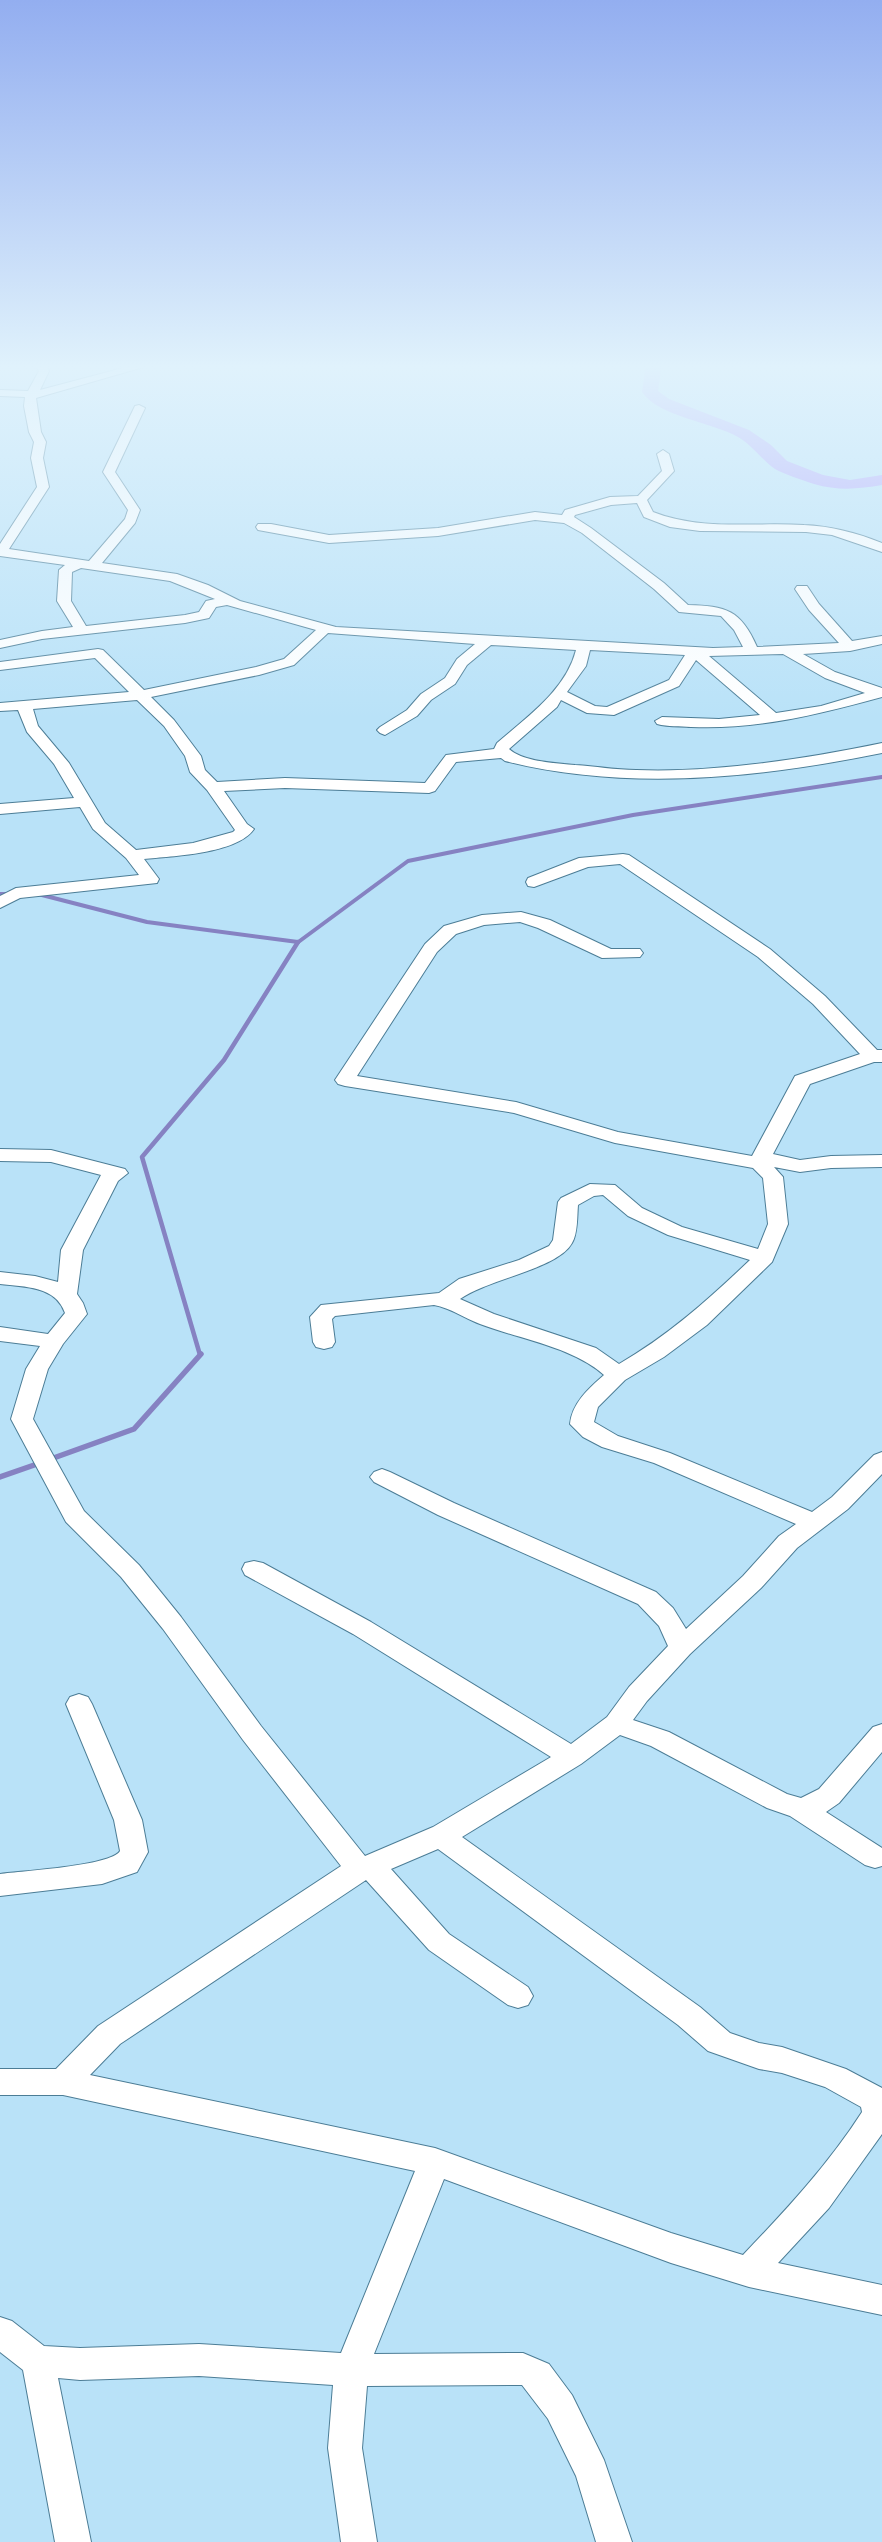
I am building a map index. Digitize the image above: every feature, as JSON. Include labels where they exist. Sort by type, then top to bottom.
[{"type":"street","points":[[42,483],[43,487],[1,552],[172,577],[204,588],[227,601],[325,629],[488,641],[695,651],[786,651],[850,647],[882,640]]},
{"type":"street","points":[[92,566],[131,520],[134,510],[116,483]]},
{"type":"street","points":[[567,519],[569,513],[610,501],[641,499],[656,483]]},
{"type":"street","points":[[641,499],[648,514],[673,524],[806,528],[852,537],[882,548]]},
{"type":"street","points":[[262,527],[283,528],[316,538],[329,539],[438,532],[535,516],[567,519],[586,528],[615,554],[668,592],[684,609],[721,611],[734,620],[749,641],[752,652]]},
{"type":"street","points":[[78,564],[66,570],[64,600],[82,630]]},
{"type":"street","points":[[802,589],[814,607],[850,647]]},
{"type":"street","points":[[2,644],[42,635],[185,619],[204,615],[211,604],[227,601]]},
{"type":"street","points":[[0,706],[142,695],[259,671],[289,662],[325,629]]},
{"type":"street","points":[[385,730],[412,712],[426,697],[450,681],[462,662],[488,641]]},
{"type":"street","points":[[584,646],[579,666],[552,704],[502,746],[500,750],[510,758],[552,767],[635,775],[694,774],[829,759],[882,748]]},
{"type":"street","points":[[558,693],[592,710],[609,712],[674,683],[695,651]]},
{"type":"street","points":[[695,651],[771,717]]},
{"type":"street","points":[[662,721],[727,723],[771,717],[856,702],[874,695],[876,691],[830,676],[786,651]]},
{"type":"street","points":[[0,666],[98,653],[108,661],[124,681],[142,695],[169,723],[193,756],[198,772],[212,787],[241,827],[246,829],[246,831],[221,844],[132,855]]},
{"type":"street","points":[[0,903],[16,893],[151,879],[132,855],[99,826],[55,756],[44,746],[25,717],[25,704]]},
{"type":"street","points":[[212,787],[285,783],[429,788],[451,758],[503,753]]},
{"type":"street","points":[[0,809],[85,802]]},
{"type":"street","points":[[534,882],[585,862],[623,858],[764,952],[819,1000],[877,1056],[802,1080],[760,1161]]},
{"type":"street","points":[[634,953],[608,954],[544,924],[521,918],[482,920],[450,930],[431,948],[408,981],[388,1017],[344,1080],[516,1108],[615,1136],[760,1161],[800,1166],[831,1162],[882,1161]]},
{"type":"street","points":[[0,1155],[51,1156],[118,1173],[110,1177],[72,1250],[67,1294]]},
{"type":"street","points":[[760,1161],[773,1177],[778,1224],[765,1258],[699,1320],[656,1352],[616,1375],[581,1415],[582,1424],[598,1438],[660,1457],[751,1494],[813,1522]]},
{"type":"street","points":[[444,1300],[467,1284],[526,1264],[556,1250],[563,1241],[568,1202],[590,1190],[608,1189],[635,1212],[676,1231],[765,1258]]},
{"type":"street","points":[[0,1278],[47,1285],[67,1294],[74,1302],[76,1314],[54,1341],[37,1369],[22,1419],[75,1516],[130,1571],[172,1623],[252,1734],[348,1852],[355,1864],[439,1942],[518,1996]]},
{"type":"street","points":[[324,1342],[321,1317],[329,1310],[434,1299],[444,1300],[486,1319],[588,1353],[604,1363],[616,1375]]},
{"type":"street","points":[[0,1334],[54,1341]]},
{"type":"street","points":[[63,2082],[109,2035],[363,1870],[443,1835],[572,1757],[616,1724],[638,1694],[681,1648],[745,1589],[788,1542],[840,1503],[882,1460]]},
{"type":"street","points":[[382,1477],[446,1509],[647,1598],[660,1608],[672,1623],[681,1648]]},
{"type":"street","points":[[254,1570],[362,1628],[572,1757]]},
{"type":"street","points":[[0,1885],[102,1872],[127,1864],[134,1852],[128,1820],[79,1704]]},
{"type":"street","points":[[616,1724],[660,1739],[777,1801],[800,1809],[875,1858]]},
{"type":"street","points":[[800,1809],[816,1805],[829,1796],[882,1734]]},
{"type":"street","points":[[443,1835],[448,1841],[689,2016],[719,2042],[759,2056],[782,2060],[835,2078],[873,2098],[878,2114],[858,2148],[818,2198],[749,2272]]},
{"type":"street","points":[[0,2082],[63,2082],[435,2162],[671,2248],[749,2272],[882,2300]]},
{"type":"street","points":[[360,2542],[345,2448],[351,2370],[435,2162]]},
{"type":"street","points":[[0,2332],[38,2361],[80,2364],[199,2360],[351,2370],[523,2369],[537,2375],[560,2407],[592,2472],[614,2542]]},
{"type":"street","points":[[38,2361],[73,2542]]},
{"type":"waterway","points":[[835,483],[850,485],[865,483]]},
{"type":"waterway","points":[[298,942],[408,861],[633,815],[882,777]]},
{"type":"waterway","points":[[0,894],[10,894]]},
{"type":"waterway","points":[[38,894],[147,922],[298,942]]},
{"type":"waterway","points":[[200,1355],[142,1157],[224,1060],[298,942]]},
{"type":"waterway","points":[[48,1460],[134,1429],[201,1354]]},
{"type":"waterway","points":[[0,1477],[40,1463]]}]
